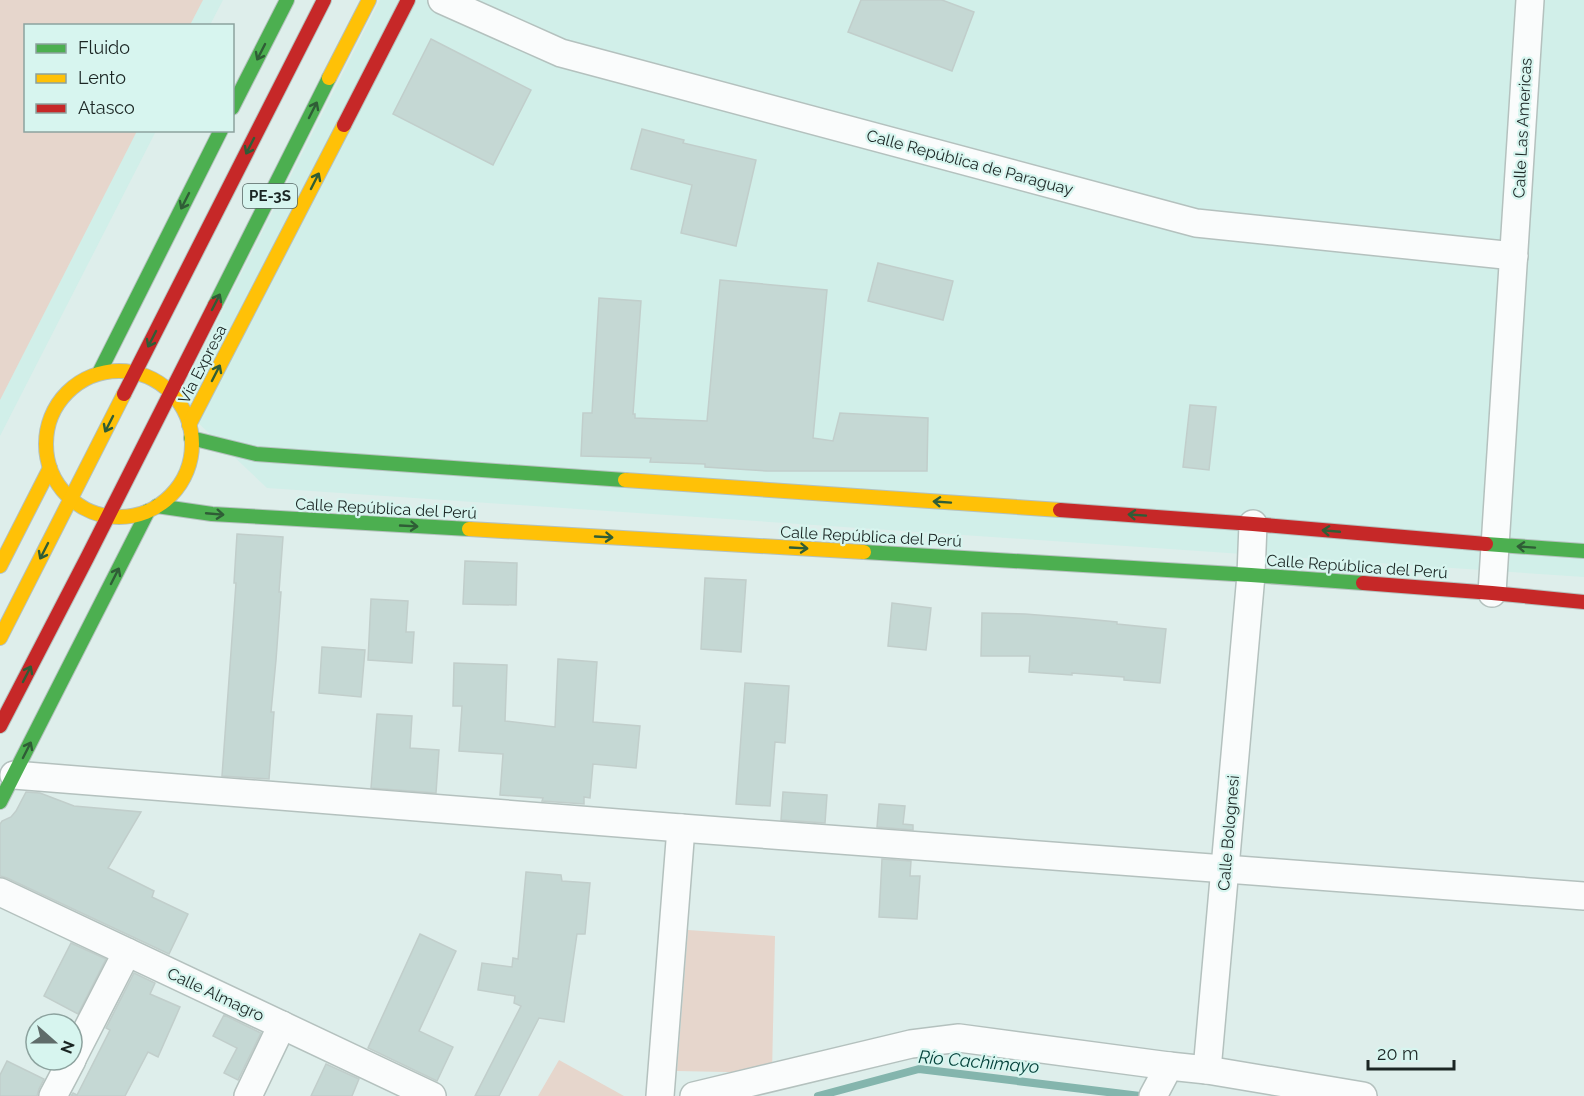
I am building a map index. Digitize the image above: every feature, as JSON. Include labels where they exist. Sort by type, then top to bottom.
[{"type":"main road","points":[[234,104],[287,0]]},
{"type":"main road","name":"PE-3S","points":[[0,638],[324,0]]},
{"type":"main road","name":"Vía Expresa","points":[[0,726],[369,0]]},
{"type":"main road","name":"Vía Expresa","points":[[0,802],[152,508],[172,493],[184,477],[190,458],[190,432],[408,0]]},
{"type":"main road","points":[[99,373],[220,132]]},
{"type":"main road","points":[[108,516],[89,510],[70,499],[58,485],[50,468],[46,445],[49,422],[60,400],[78,384],[99,373],[117,370],[135,372],[154,379],[171,392],[182,407],[190,432]]},
{"type":"main road","name":"Calle República del Perú","points":[[190,432],[256,454],[1253,524],[1584,551]]},
{"type":"main road","points":[[0,566],[50,468]]},
{"type":"main road","name":"Calle República del Perú","points":[[108,516],[129,516],[152,508],[236,516],[1251,574],[1584,602]]},
{"type":"street","name":"Calle República de Paraguay","points":[[442,0],[561,52],[1196,223],[1514,256]]},
{"type":"street","name":"Calle Las Americas","points":[[1492,593],[1530,0]]},
{"type":"street","name":"Calle Bolognesi","points":[[1207,1070],[1251,574],[1253,524]]},
{"type":"street","points":[[14,775],[1584,896]]},
{"type":"street","points":[[660,1096],[681,828]]},
{"type":"street","name":"Calle Almagro","points":[[0,892],[432,1096]]},
{"type":"street","points":[[84,1036],[127,952]]},
{"type":"street","points":[[248,1096],[282,1025]]},
{"type":"street","points":[[694,1096],[911,1044],[959,1038],[1161,1081],[1207,1070],[1363,1096]]},
{"type":"street","points":[[53,1096],[66,1072]]},
{"type":"shaded area","points":[[0,0],[223,0],[211,24],[24,24],[24,132],[155,132],[0,436]]},
{"type":"shaded area","points":[[0,0],[203,0],[191,24],[24,24],[24,132],[136,132],[0,400]]},
{"type":"shaded area","points":[[380,0],[1584,0],[1584,577],[267,488],[176,402]]},
{"type":"shaded area","points":[[688,930],[775,936],[772,1073],[677,1071]]},
{"type":"shaded area","points":[[559,1060],[624,1096],[538,1096]]},
{"type":"building","points":[[861,0],[942,0],[974,12],[952,71],[848,32]]},
{"type":"building","points":[[431,39],[531,90],[493,165],[393,114]]},
{"type":"building","points":[[642,129],[684,140],[683,143],[756,160],[736,246],[681,233],[692,185],[631,169]]},
{"type":"building","points":[[878,263],[953,281],[943,320],[868,301]]},
{"type":"building","points":[[720,280],[827,290],[813,438],[833,441],[840,413],[928,418],[927,471],[767,471],[705,467],[705,464],[650,462],[651,458],[581,456],[583,413],[592,413],[599,298],[641,301],[633,414],[635,418],[707,421]]},
{"type":"building","points":[[1190,405],[1216,407],[1209,470],[1183,467]]},
{"type":"building","points":[[237,534],[283,537],[271,712],[274,712],[269,779],[222,776],[236,583],[234,583]]},
{"type":"building","points":[[465,561],[517,563],[516,605],[463,604]]},
{"type":"building","points":[[705,578],[746,580],[741,652],[701,649]]},
{"type":"building","points":[[371,599],[408,601],[406,632],[414,632],[412,663],[368,660]]},
{"type":"building","points":[[892,603],[931,608],[926,650],[888,646]]},
{"type":"building","points":[[982,613],[1076,618],[1166,629],[1160,683],[1124,680],[1124,677],[1029,672],[1030,656],[981,656]]},
{"type":"building","points":[[322,647],[365,650],[361,697],[319,693]]},
{"type":"building","points":[[558,659],[597,662],[593,722],[640,726],[636,768],[593,764],[590,798],[584,797],[584,804],[500,795],[503,754],[459,751],[462,706],[453,706],[454,663],[507,665],[505,721],[555,727]]},
{"type":"building","points":[[745,683],[789,686],[785,743],[775,742],[770,806],[736,804]]},
{"type":"building","points":[[377,714],[412,716],[410,748],[439,750],[436,793],[371,788]]},
{"type":"building","points":[[26,792],[40,793],[74,806],[141,812],[108,868],[154,891],[152,897],[188,914],[169,954],[0,876],[0,824],[16,811]]},
{"type":"building","points":[[783,792],[827,795],[825,823],[781,820]]},
{"type":"building","points":[[879,804],[905,806],[903,824],[913,825],[913,830],[877,827]]},
{"type":"building","points":[[882,859],[911,861],[910,876],[920,876],[917,919],[879,917]]},
{"type":"building","points":[[526,872],[561,875],[562,881],[590,883],[585,934],[577,934],[564,1022],[539,1018],[499,1096],[475,1096],[521,1006],[514,1003],[515,996],[478,990],[482,963],[512,967],[513,958],[518,959]]},
{"type":"building","points":[[420,934],[456,951],[419,1031],[453,1047],[437,1081],[368,1048]]},
{"type":"building","points":[[71,943],[106,959],[79,1012],[74,1012],[44,996]]},
{"type":"building","points":[[134,973],[155,983],[150,994],[180,1007],[158,1057],[148,1052],[125,1096],[71,1096],[73,1093],[77,1095],[110,1030],[106,1028]]},
{"type":"building","points":[[224,1015],[261,1033],[238,1080],[224,1073],[237,1048],[213,1036]]},
{"type":"building","points":[[7,1061],[24,1069],[24,1072],[30,1072],[44,1079],[37,1096],[0,1096],[0,1075]]},
{"type":"building","points":[[326,1064],[359,1079],[352,1096],[311,1096]]},
{"type":"waterway","name":"Río Cachimayo","points":[[818,1096],[919,1069],[1140,1096]]},
{"type":"traffic: fast","points":[[234,104],[287,0]]},
{"type":"traffic: fast","points":[[215,305],[329,78]]},
{"type":"traffic: fast","points":[[99,373],[220,132]]},
{"type":"traffic: fast","points":[[191,438],[256,454],[625,480]]},
{"type":"traffic: fast","points":[[157,506],[212,514],[469,529]]},
{"type":"traffic: fast","points":[[0,802],[148,511]]},
{"type":"traffic: fast","points":[[1486,544],[1584,551]]},
{"type":"traffic: fast","points":[[864,552],[1363,583]]},
{"type":"traffic: slow","points":[[329,78],[369,0]]},
{"type":"traffic: slow","points":[[189,425],[344,125]]},
{"type":"traffic: slow","points":[[119,371],[147,377],[170,393],[186,416],[192,444],[186,472],[170,495],[147,511],[119,517],[91,511],[68,495],[52,472],[46,444],[52,416],[68,393],[91,377],[119,371]]},
{"type":"traffic: slow","points":[[0,638],[124,394]]},
{"type":"traffic: slow","points":[[0,566],[50,468]]},
{"type":"traffic: slow","points":[[625,480],[1060,510]]},
{"type":"traffic: slow","points":[[469,529],[864,552]]},
{"type":"traffic: jam","points":[[124,394],[324,0]]},
{"type":"traffic: jam","points":[[344,125],[408,0]]},
{"type":"traffic: jam","points":[[0,726],[215,305]]},
{"type":"traffic: jam","points":[[1060,510],[1486,544]]},
{"type":"traffic: jam","points":[[1363,583],[1584,602]]}]
